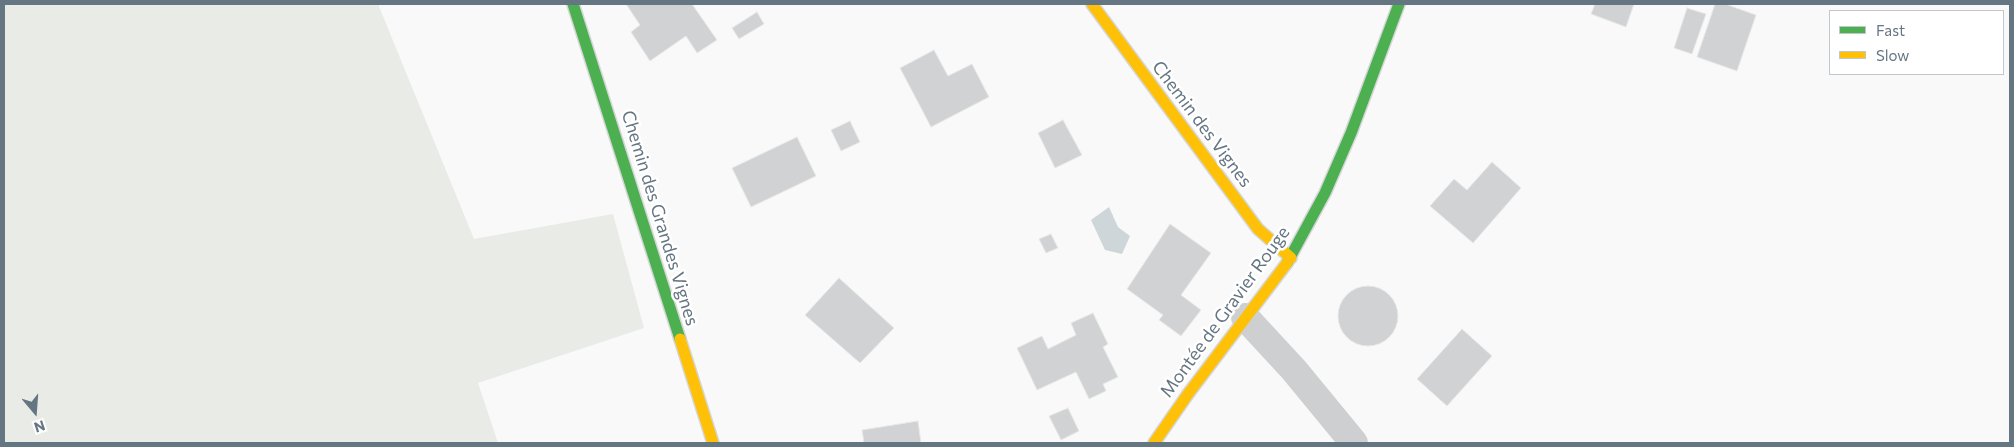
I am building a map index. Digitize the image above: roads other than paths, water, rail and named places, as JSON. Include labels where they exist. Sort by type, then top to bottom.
[{"type":"street","name":"Chemin des Grandes Vignes","points":[[573,4],[713,443]]},
{"type":"street","name":"Chemin des Vignes","points":[[1092,4],[1258,229],[1291,258]]},
{"type":"street","name":"Montée de Gravier Rouge","points":[[1154,443],[1245,317],[1291,258],[1325,193],[1348,141],[1400,4]]},
{"type":"street","points":[[1245,317],[1294,370],[1354,443]]}]
